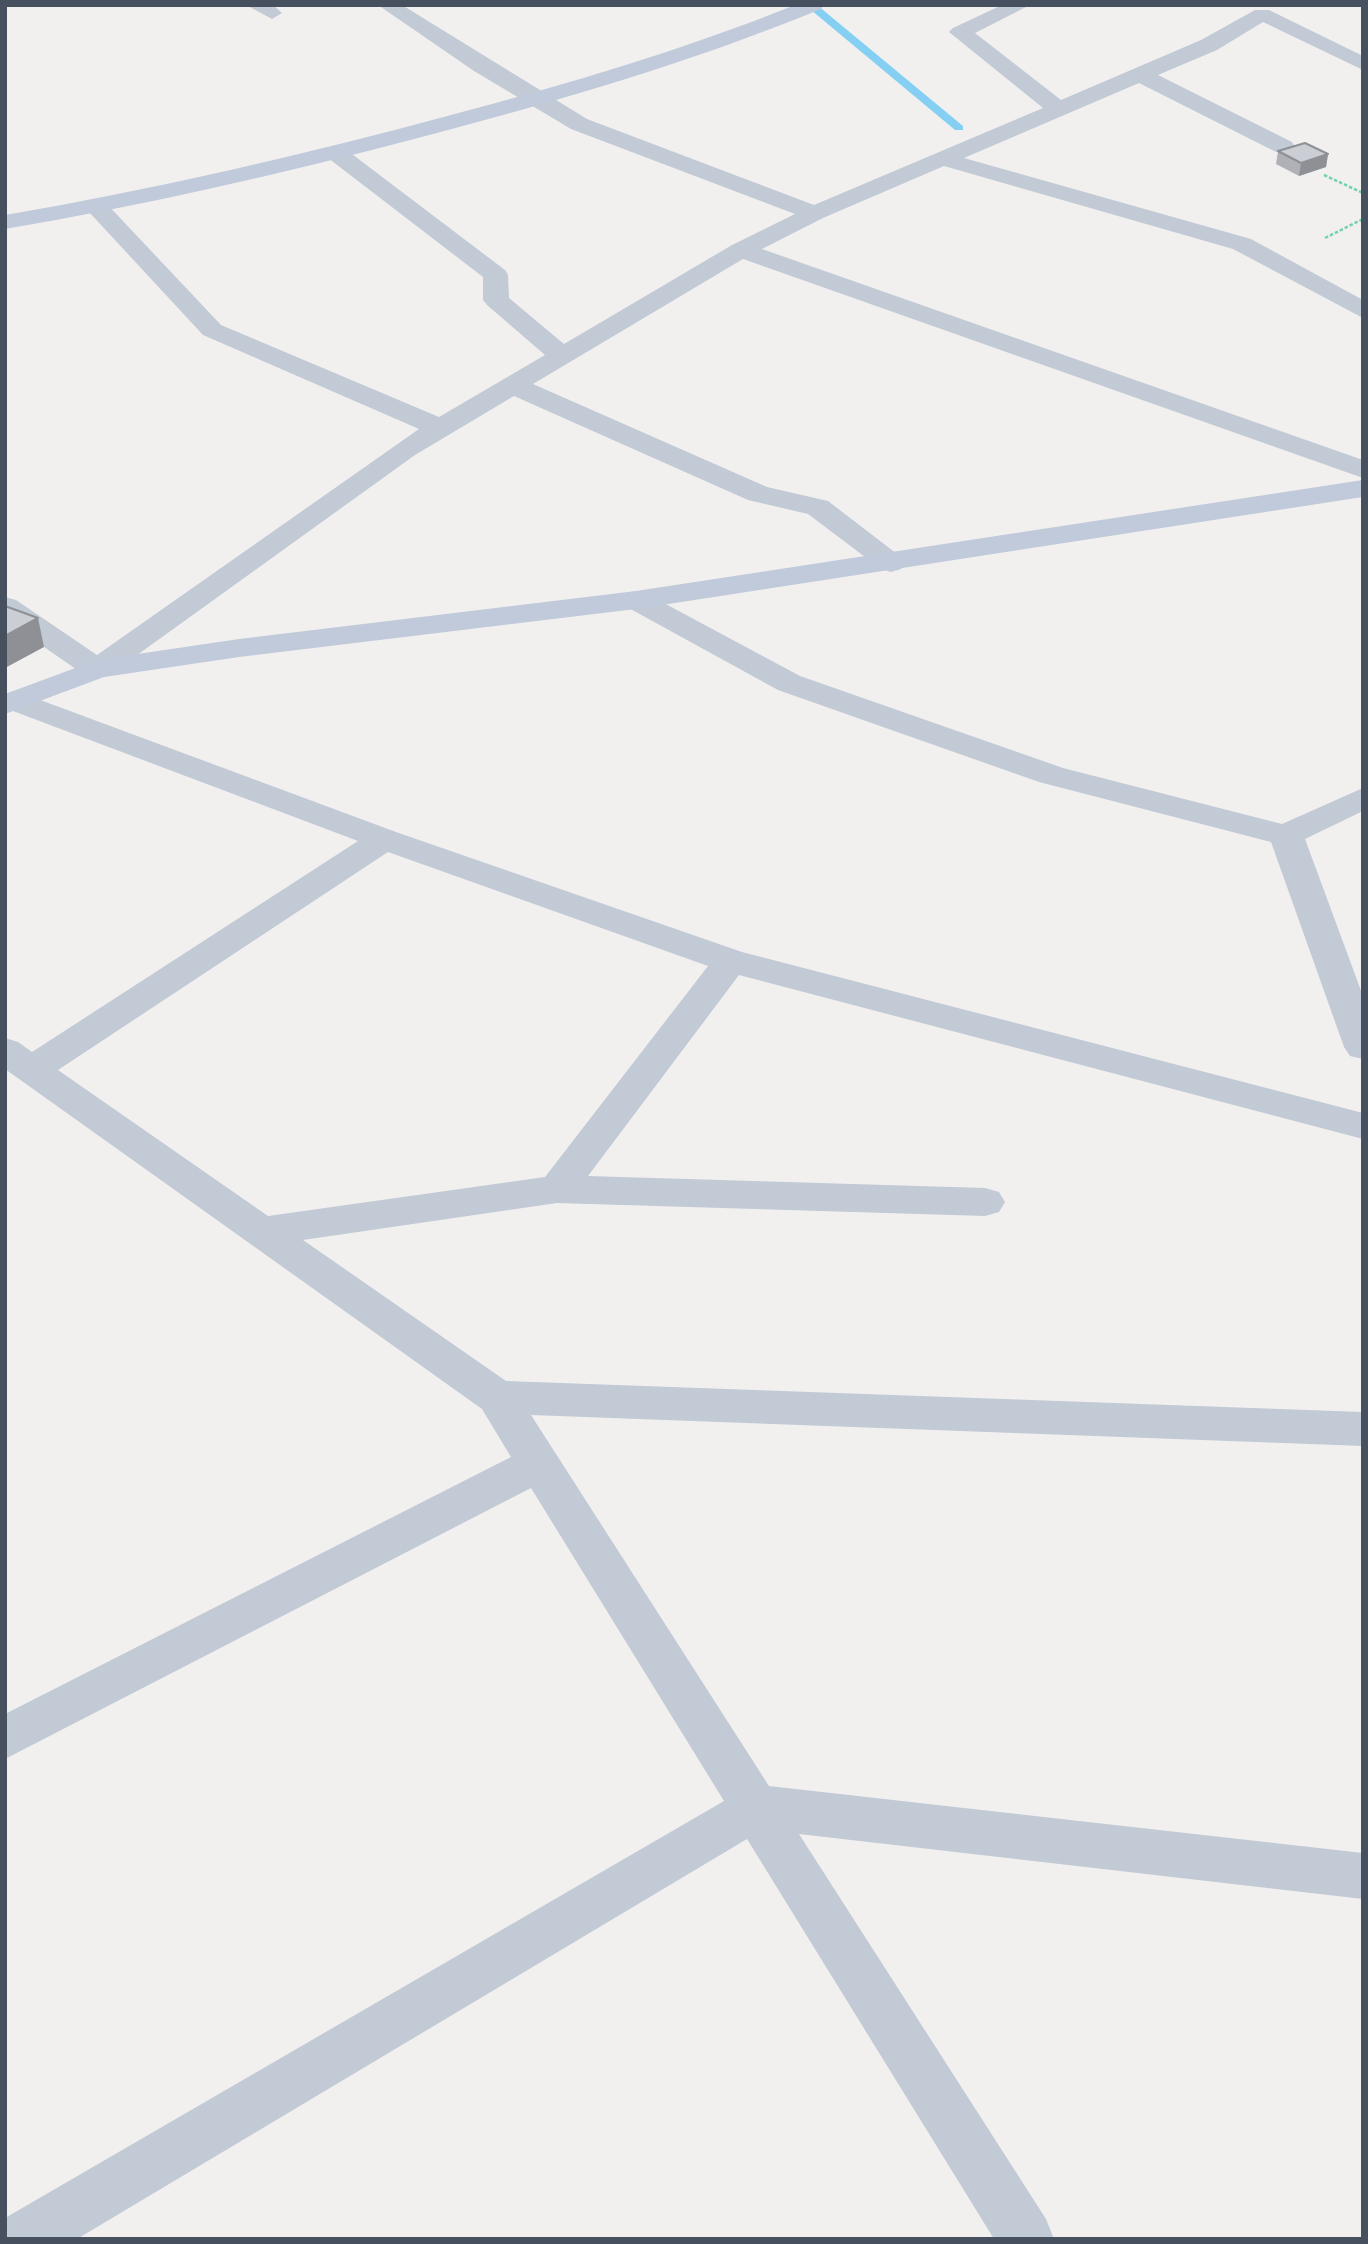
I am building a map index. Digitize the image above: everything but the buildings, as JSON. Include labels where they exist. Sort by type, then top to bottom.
[{"type":"street","points":[[388,5],[579,124],[815,213]]},
{"type":"street","points":[[5,222],[97,207],[336,153],[537,99],[662,61],[814,5]]},
{"type":"street","points":[[1020,5],[960,32],[1057,108]]},
{"type":"street","points":[[97,669],[405,449],[741,250],[815,213],[1209,45],[1253,9],[1297,5]]},
{"type":"street","points":[[1253,9],[1363,64]]},
{"type":"street","points":[[1139,74],[1284,147]]},
{"type":"street","points":[[336,153],[496,275],[496,300],[561,355]]},
{"type":"street","points":[[943,159],[1242,244],[1363,310]]},
{"type":"street","points":[[97,207],[212,330],[440,428]]},
{"type":"street","points":[[741,250],[1363,470]]},
{"type":"street","points":[[512,385],[758,494],[818,507],[891,563]]},
{"type":"street","points":[[11,703],[97,669],[239,648],[636,600],[891,563],[1363,488]]},
{"type":"street","points":[[636,600],[789,683],[1051,775],[1286,835],[1363,798]]},
{"type":"street","points":[[5,606],[97,669]]},
{"type":"street","points":[[11,703],[384,839],[731,961],[1363,1126]]},
{"type":"street","points":[[1286,835],[1363,1047]]},
{"type":"street","points":[[384,839],[18,1061],[497,1397],[757,1807],[1022,2237]]},
{"type":"street","points":[[557,1189],[731,961]]},
{"type":"street","points":[[264,1231],[557,1189],[985,1202]]},
{"type":"street","points":[[497,1397],[1363,1429]]},
{"type":"street","points":[[5,1738],[538,1463]]},
{"type":"street","points":[[23,2239],[757,1807],[1363,1877]]},
{"type":"path","points":[[1324,175],[1363,193]]},
{"type":"waterway","points":[[810,5],[959,128]]}]
